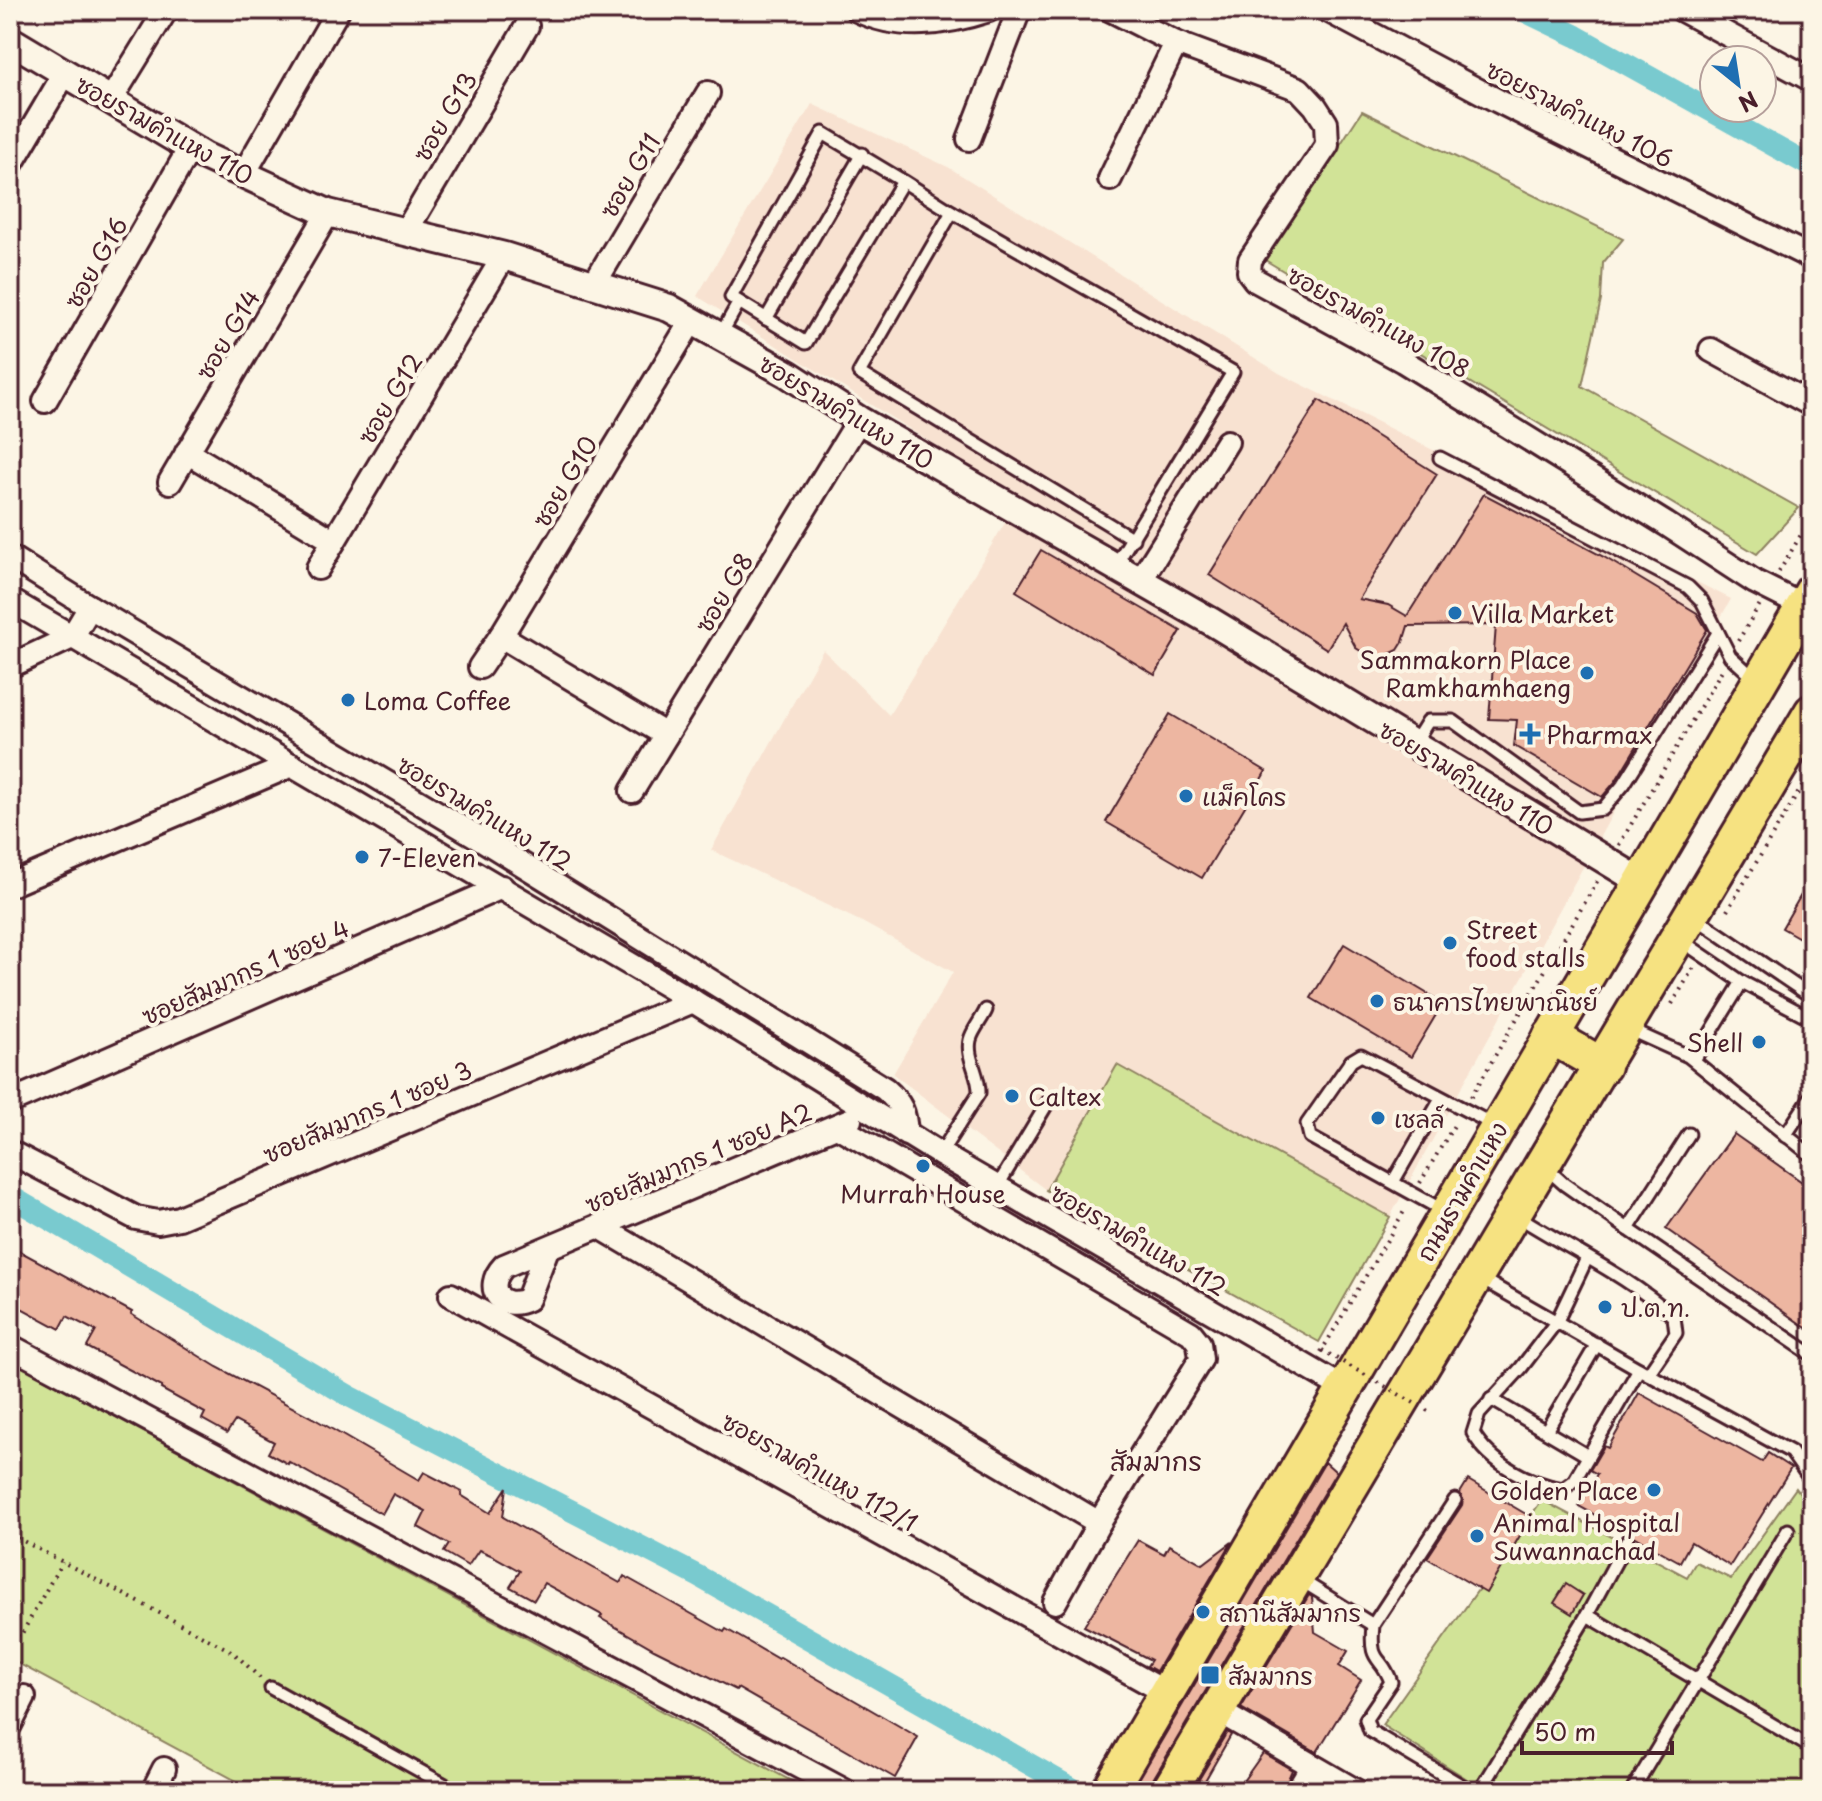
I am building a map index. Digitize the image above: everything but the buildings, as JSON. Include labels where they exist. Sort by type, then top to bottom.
[{"type":"main road","name":"ถนนรามคำแหง","points":[[1114,1782],[1808,599]]},
{"type":"main road","points":[[1169,1791],[1812,712]]},
{"type":"main road","points":[[1551,1036],[1603,1066]]},
{"type":"street","points":[[110,101],[166,10]]},
{"type":"street","points":[[243,175],[338,10]]},
{"type":"street","points":[[857,10],[908,25],[958,20],[989,10]]},
{"type":"street","points":[[969,139],[1019,10]]},
{"type":"street","name":"ซอยรามคำแหง 108","points":[[1111,10],[1176,43],[1299,89],[1326,123],[1327,145],[1250,260],[1249,272],[1255,280],[1403,361],[1769,589],[1808,599]]},
{"type":"street","name":"ซอยรามคําแหง 106","points":[[1327,10],[1498,101],[1812,258]]},
{"type":"street","points":[[1682,10],[1812,80]]},
{"type":"street","name":"ซอย G13","points":[[405,233],[527,26]]},
{"type":"street","name":"ซอยรามคำแหง 110","points":[[10,40],[190,148],[328,213],[504,256],[669,308],[788,374],[859,420],[1115,566],[1640,881]]},
{"type":"street","points":[[1110,179],[1176,43]]},
{"type":"street","points":[[10,166],[65,73]]},
{"type":"street","name":"ซอย G11","points":[[594,284],[708,93]]},
{"type":"street","name":"ซอย G16","points":[[45,401],[190,148]]},
{"type":"street","name":"ซอย G14","points":[[170,482],[328,213]]},
{"type":"street","name":"ซอย G12","points":[[318,568],[504,256]]},
{"type":"street","name":"ซอย G10","points":[[480,667],[692,320]]},
{"type":"street","points":[[1711,350],[1812,405]]},
{"type":"street","name":"ซอย G8","points":[[632,791],[859,420]]},
{"type":"street","points":[[1140,581],[1227,442]]},
{"type":"street","points":[[187,452],[334,541]]},
{"type":"street","name":"ซอยรามคำแหง 112","points":[[10,557],[483,840],[885,1089],[900,1103],[905,1114],[906,1134]]},
{"type":"street","name":"ซอยรามคำแหง 112","points":[[10,600],[502,887],[940,1154],[1317,1359],[1345,1389]]},
{"type":"street","points":[[10,666],[72,637],[90,607]]},
{"type":"street","points":[[501,636],[666,735]]},
{"type":"street","points":[[10,885],[292,765]]},
{"type":"street","points":[[469,868],[483,840]]},
{"type":"street","name":"ซอยสัมมากร 1 ซอย 4","points":[[10,1102],[502,887]]},
{"type":"street","points":[[729,1024],[741,997]]},
{"type":"street","name":"ซอยสัมมากร 1 ซอย 3","points":[[10,1152],[136,1218],[158,1222],[179,1218],[693,1001]]},
{"type":"street","name":"ซอยสัมมากร 1 ซอย A2","points":[[547,1249],[870,1112]]},
{"type":"street","points":[[837,1126],[1191,1333],[1199,1343],[1201,1359],[1099,1523],[1055,1602]]},
{"type":"street","points":[[600,1227],[1099,1523]]},
{"type":"street","name":"ซอยรามคำแหง 112/1","points":[[451,1295],[1165,1692]]},
{"type":"street","points":[[10,1346],[845,1791]]},
{"type":"street","points":[[10,1725],[24,1697]]},
{"type":"street","points":[[1218,1711],[1356,1791]]},
{"type":"street","points":[[1297,1791],[1312,1766]]},
{"type":"street","points":[[153,1791],[164,1769]]},
{"type":"lane","points":[[903,181],[806,343],[731,297],[823,133],[862,154],[952,212],[1233,372],[1115,566]]},
{"type":"lane","points":[[766,319],[862,154]]},
{"type":"lane","points":[[952,212],[859,373],[1133,539]]},
{"type":"lane","points":[[720,336],[739,302]]},
{"type":"lane","points":[[1440,458],[1688,587],[1702,601],[1730,656],[1758,683]]},
{"type":"lane","points":[[1413,745],[1428,721],[1453,721],[1579,812],[1603,809],[1624,784],[1718,633]]},
{"type":"lane","points":[[1685,927],[1742,982],[1812,1019]]},
{"type":"lane","points":[[1685,927],[1812,997]]},
{"type":"lane","points":[[1694,1060],[1742,982]]},
{"type":"lane","points":[[940,1154],[979,1093],[980,1082],[970,1056],[970,1040],[986,1010]]},
{"type":"lane","points":[[1626,1028],[1694,1060],[1812,1156]]},
{"type":"lane","points":[[1448,1213],[1310,1137],[1307,1124],[1351,1061],[1361,1055],[1498,1128]]},
{"type":"lane","points":[[1785,1136],[1812,1095]]},
{"type":"lane","points":[[997,1187],[1050,1099]]},
{"type":"lane","points":[[1393,1182],[1441,1099]]},
{"type":"lane","points":[[1628,1229],[1689,1134]]},
{"type":"lane","points":[[1544,1166],[1628,1229],[1812,1355]]},
{"type":"lane","points":[[1515,1215],[1587,1258],[1651,1297],[1674,1317],[1677,1325],[1676,1333],[1644,1372],[1574,1481],[1563,1489],[1546,1486],[1520,1474],[1480,1446],[1473,1433],[1479,1414],[1521,1368],[1557,1321],[1587,1258]]},
{"type":"lane","points":[[1478,1277],[1791,1452],[1812,1482]]},
{"type":"lane","points":[[1546,1431],[1597,1344]]},
{"type":"lane","points":[[1491,1399],[1588,1456]]},
{"type":"lane","points":[[1455,1500],[1373,1625],[1371,1648],[1374,1658],[1388,1673],[1391,1682],[1366,1719],[1370,1731],[1471,1791]]},
{"type":"lane","points":[[1632,1791],[1788,1530]]},
{"type":"lane","points":[[1480,1791],[1587,1615],[1627,1541]]},
{"type":"lane","points":[[1298,1578],[1373,1625]]},
{"type":"lane","points":[[1587,1615],[1812,1748]]},
{"type":"lane","points":[[271,1688],[456,1791]]},
{"type":"path","points":[[1428,1411],[1317,1359],[1812,516]]},
{"type":"path","points":[[10,1534],[233,1652],[271,1688]]},
{"type":"path","points":[[10,1633],[20,1637],[62,1562]]},
{"type":"shaded area","points":[[812,104],[948,167],[1279,373],[1731,599],[1390,1217],[1117,1065],[1046,1190],[893,1074],[953,972],[862,922],[711,850],[823,650],[889,715],[1020,498],[697,296]]},
{"type":"green space","points":[[1362,111],[1623,239],[1603,263],[1601,300],[1582,386],[1799,508],[1757,554],[1265,260]]},
{"type":"green space","points":[[1117,1065],[1390,1217],[1319,1342],[1046,1190]]},
{"type":"green space","points":[[10,1360],[810,1791],[255,1791],[10,1659]]},
{"type":"green space","points":[[1796,1488],[1812,1509],[1812,1791],[1486,1791],[1382,1725],[1542,1500],[1687,1577],[1696,1562],[1731,1579]]},
{"type":"waterway","points":[[1522,10],[1576,36],[1812,167]]},
{"type":"waterway","points":[[10,1196],[349,1396],[698,1576],[1077,1791]]},
{"type":"place","name":"Villa Market","points":[[1455,613]]},
{"type":"place","name":"Sammakorn Place Ramkhamhaeng","points":[[1587,673]]},
{"type":"place","name":"Loma Coffee","points":[[348,700]]},
{"type":"place","name":"Pharmax","points":[[1530,734]]},
{"type":"place","name":"แม็คโคร","points":[[1186,796]]},
{"type":"place","name":"7-Eleven","points":[[362,857]]},
{"type":"place","name":"Street food stalls","points":[[1450,943]]},
{"type":"place","name":"ธนาคารไทยพาณิชย์","points":[[1377,1001]]},
{"type":"place","name":"Shell","points":[[1759,1042]]},
{"type":"place","name":"Caltex","points":[[1012,1096]]},
{"type":"place","name":"เชลล์","points":[[1378,1118]]},
{"type":"place","name":"Murrah House","points":[[923,1166]]},
{"type":"place","name":"ป.ต.ท.","points":[[1605,1307]]},
{"type":"place","name":"Golden Place","points":[[1654,1490]]},
{"type":"place","name":"Animal Hospital Suwannachad","points":[[1477,1536]]},
{"type":"place","name":"สถานีสัมมากร","points":[[1203,1612]]},
{"type":"place","name":"สัมมากร","points":[[1210,1675]]},
{"type":"district","name":"สัมมากร","points":[[1156,1460]]}]
